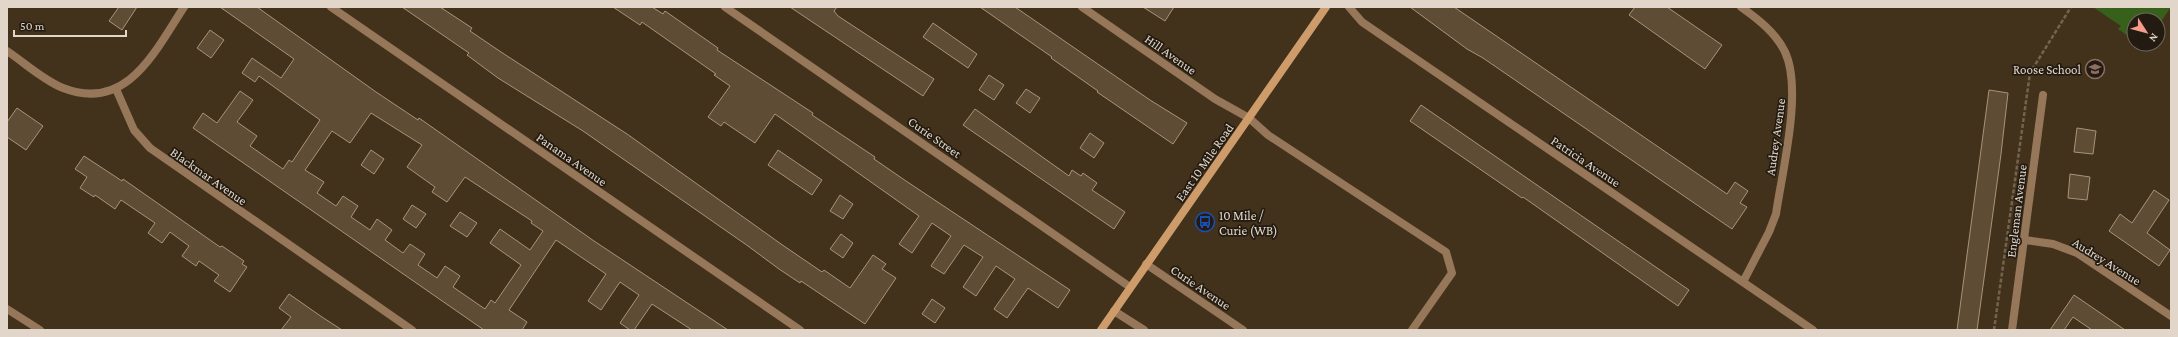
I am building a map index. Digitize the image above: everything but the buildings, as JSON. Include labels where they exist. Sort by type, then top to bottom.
[{"type":"main road","name":"East 10 Mile Road","points":[[1101,330],[1326,7]]},
{"type":"street","points":[[7,51],[63,88],[88,94],[116,89],[133,77],[143,67],[184,7]]},
{"type":"street","name":"Panama Avenue","points":[[331,7],[800,330]]},
{"type":"street","name":"Curie Street","points":[[726,7],[1130,287]]},
{"type":"street","name":"Hill Avenue","points":[[1082,7],[1215,99],[1249,118],[1268,134],[1446,252],[1452,273],[1412,330]]},
{"type":"street","name":"Patricia Avenue","points":[[1349,7],[1362,22],[1813,330]]},
{"type":"street","name":"Audrey Avenue","points":[[1741,7],[1775,35],[1785,53],[1792,74],[1793,99],[1776,214],[1769,232],[1743,282]]},
{"type":"street","name":"Blackmar Avenue","points":[[116,89],[134,130],[150,148],[412,330]]},
{"type":"street","name":"Engleman Avenue","points":[[2012,330],[2043,95]]},
{"type":"street","name":"Audrey Avenue","points":[[2025,240],[2053,244],[2077,253],[2171,316]]},
{"type":"street","name":"Curie Avenue","points":[[1146,264],[1242,330]]},
{"type":"street","points":[[7,309],[40,330]]},
{"type":"street","points":[[1114,311],[1144,330]]},
{"type":"path","points":[[1994,330],[2030,73],[2071,7]]},
{"type":"green space","points":[[2093,7],[2171,7],[2166,14],[2166,12],[2126,12],[2126,34],[2118,29],[2121,26]]},
{"type":"place","name":"Roose School","points":[[2095,69]]},
{"type":"place","name":"10 Mile / Curie (WB)","points":[[1205,222]]}]
